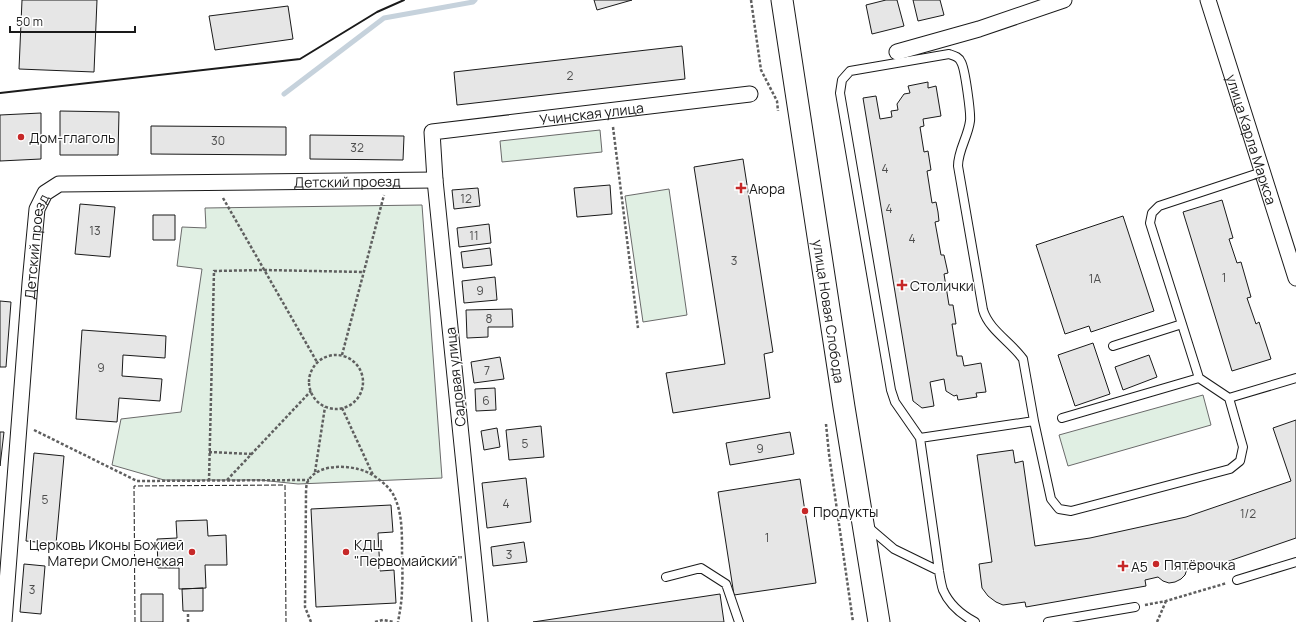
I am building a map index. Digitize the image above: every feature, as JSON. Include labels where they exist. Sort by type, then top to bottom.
[{"type":"main road","name":"улица Новая Слобода","points":[[782,0],[844,407],[879,622]]},
{"type":"street","points":[[897,52],[979,29],[1064,0]]},
{"type":"street","name":"улица Карла Маркса","points":[[1208,0],[1296,278]]},
{"type":"street","name":"Учинская улица","points":[[432,132],[750,94]]},
{"type":"street","name":"Садовая улица","points":[[432,132],[480,622]]},
{"type":"street","name":"Детский проезд","points":[[4,622],[37,209],[45,193],[59,184],[436,180]]},
{"type":"lane","points":[[974,622],[952,604],[943,590],[920,438],[895,402],[892,390],[840,93],[842,80],[850,71],[949,54],[957,56],[962,63],[970,113],[969,127],[959,153],[958,166],[983,310],[985,318],[1018,352],[1022,359],[1051,499],[1059,509],[1071,512],[1230,469],[1240,461],[1243,447],[1229,398],[1199,378],[1150,223],[1152,213],[1159,206],[1262,172]]},
{"type":"lane","points":[[1113,346],[1182,324]]},
{"type":"lane","points":[[1062,418],[1199,378]]},
{"type":"lane","points":[[1229,398],[1296,378]]},
{"type":"lane","points":[[920,438],[1034,421]]},
{"type":"lane","points":[[862,521],[894,549],[939,571]]},
{"type":"lane","points":[[1237,580],[1296,562]]},
{"type":"lane","points":[[666,577],[701,568],[726,584],[738,622]]},
{"type":"lane","points":[[1047,622],[1135,607]]},
{"type":"path","points":[[751,0],[761,70],[776,101],[779,116]]},
{"type":"path","points":[[611,111],[638,328]]},
{"type":"path","points":[[342,355],[388,180]]},
{"type":"path","points":[[215,183],[317,362]]},
{"type":"path","points":[[209,481],[214,271],[265,270],[364,272]]},
{"type":"path","points":[[342,355],[357,365],[363,382],[361,391],[357,398],[342,408],[334,409],[318,402],[312,395],[309,378],[317,362],[324,357],[342,355]]},
{"type":"path","points":[[226,481],[311,391]]},
{"type":"path","points":[[311,622],[305,607],[306,495],[307,484],[315,472],[325,406]]},
{"type":"path","points":[[342,408],[374,476]]},
{"type":"path","points":[[20,422],[137,481],[309,480]]},
{"type":"path","points":[[826,422],[829,454],[853,622]]},
{"type":"path","points":[[209,452],[252,454]]},
{"type":"path","points":[[315,472],[324,468],[341,467],[359,469],[374,476],[393,494],[399,508],[402,534],[402,588],[398,622]]},
{"type":"path","points":[[1135,607],[1166,601],[1237,580]]},
{"type":"path","points":[[1157,622],[1166,601]]},
{"type":"path","points":[[188,613],[188,622]]},
{"type":"path","points":[[374,622],[383,620],[394,622]]},
{"type":"green space","points":[[600,130],[602,152],[502,162],[500,141]]},
{"type":"green space","points":[[669,189],[687,315],[643,322],[625,196]]},
{"type":"green space","points":[[422,205],[442,478],[298,484],[260,480],[164,480],[112,465],[121,419],[181,412],[202,269],[177,266],[182,227],[206,228],[205,208]]},
{"type":"green space","points":[[1203,395],[1211,425],[1068,466],[1059,435]]},
{"type":"building","points":[[22,0],[97,0],[94,72],[19,69]]},
{"type":"building","points":[[594,0],[632,0],[597,10]]},
{"type":"building","points":[[886,0],[897,0],[904,26],[872,34],[866,5]]},
{"type":"building","points":[[913,0],[940,0],[944,15],[918,21]]},
{"type":"building","points":[[288,6],[293,39],[215,50],[209,16]]},
{"type":"building","points":[[682,46],[685,79],[457,105],[454,72]]},
{"type":"building","points":[[928,82],[928,88],[936,86],[941,116],[923,119],[924,126],[920,127],[924,152],[928,151],[931,170],[927,171],[932,203],[936,202],[938,212],[939,221],[935,222],[941,255],[944,255],[948,273],[944,274],[949,305],[953,305],[956,324],[952,324],[957,356],[962,356],[964,366],[981,363],[986,392],[976,393],[977,397],[958,400],[957,395],[954,396],[946,391],[944,379],[930,382],[934,406],[922,408],[913,401],[863,98],[876,96],[880,119],[892,117],[891,111],[898,110],[897,104],[904,94],[910,93],[908,86]]},
{"type":"building","points":[[60,111],[119,112],[118,155],[60,155]]},
{"type":"building","name":"Дом-глаголь","points":[[41,113],[41,159],[0,161],[0,115]]},
{"type":"building","points":[[151,126],[286,127],[286,155],[151,154]]},
{"type":"building","points":[[310,135],[404,136],[403,160],[310,159]]},
{"type":"building","points":[[743,159],[773,352],[764,354],[770,398],[673,413],[666,373],[725,364],[694,167]]},
{"type":"building","points":[[610,185],[612,214],[577,217],[574,188]]},
{"type":"building","points":[[478,188],[480,206],[454,209],[452,190]]},
{"type":"building","points":[[1222,200],[1233,238],[1229,239],[1237,263],[1241,262],[1251,297],[1247,298],[1256,324],[1259,322],[1271,359],[1232,371],[1183,212]]},
{"type":"building","points":[[80,204],[115,207],[110,257],[75,254]]},
{"type":"building","points":[[153,215],[175,215],[175,240],[153,240]]},
{"type":"building","points":[[1123,216],[1154,311],[1091,332],[1089,326],[1065,334],[1036,245]]},
{"type":"building","points":[[489,224],[491,243],[459,247],[457,228]]},
{"type":"building","points":[[490,248],[492,265],[463,268],[461,252]]},
{"type":"building","points":[[495,277],[497,300],[464,303],[462,281]]},
{"type":"building","points":[[0,301],[11,302],[6,367],[0,367]]},
{"type":"building","points":[[512,309],[513,327],[488,327],[488,337],[467,338],[466,310]]},
{"type":"building","points":[[82,330],[166,336],[165,358],[123,355],[122,376],[162,379],[160,401],[119,398],[117,422],[76,419]]},
{"type":"building","points":[[1093,343],[1110,394],[1075,406],[1058,355]]},
{"type":"building","points":[[1149,355],[1157,377],[1123,390],[1115,367]]},
{"type":"building","points":[[500,357],[504,379],[474,383],[471,362]]},
{"type":"building","points":[[495,388],[496,410],[476,411],[475,389]]},
{"type":"building","points":[[1296,420],[1296,538],[1203,570],[1201,565],[1187,569],[1185,575],[1175,582],[1169,583],[1158,577],[1145,580],[1146,586],[1026,607],[1025,602],[1003,605],[996,602],[988,596],[982,588],[979,564],[992,562],[977,455],[1013,450],[1015,463],[1023,461],[1035,546],[1090,538],[1186,517],[1291,481],[1273,428]]},
{"type":"building","points":[[541,426],[544,457],[509,460],[506,430]]},
{"type":"building","points":[[497,428],[500,447],[484,450],[481,431]]},
{"type":"building","points":[[0,432],[4,432],[0,466]]},
{"type":"building","points":[[790,432],[794,454],[730,465],[726,443]]},
{"type":"building","points":[[34,453],[64,456],[56,544],[26,541]]},
{"type":"building","points":[[526,478],[531,522],[487,528],[482,483]]},
{"type":"building","points":[[800,479],[816,583],[734,595],[718,492]]},
{"type":"building","name":"КДЦ \"Первомайский\"","points":[[391,505],[393,532],[378,533],[380,571],[394,570],[396,603],[316,607],[311,509]]},
{"type":"building","name":"Церковь Иконы Божией Матери Смоленская","points":[[207,520],[208,536],[226,535],[227,565],[205,565],[206,588],[179,589],[179,568],[158,568],[157,539],[177,538],[176,521]]},
{"type":"building","points":[[524,542],[527,562],[493,566],[491,547]]},
{"type":"building","points":[[24,564],[45,566],[41,614],[20,612]]},
{"type":"building","points":[[203,588],[203,611],[183,611],[182,589]]},
{"type":"building","points":[[141,594],[163,594],[163,622],[141,622]]},
{"type":"building","points":[[720,594],[724,622],[533,622]]},
{"type":"waterway","points":[[284,94],[384,18],[473,2],[475,0]]},
{"type":"fence","points":[[135,622],[134,486],[285,485],[286,622]]},
{"type":"wall","points":[[0,93],[300,59],[377,12],[404,0]]},
{"type":"place","name":"Дом-глаголь","points":[[21,137]]},
{"type":"place","name":"Аюра","points":[[741,188]]},
{"type":"place","name":"Столички","points":[[902,285]]},
{"type":"place","name":"Продукты","points":[[805,511]]},
{"type":"place","name":"Церковь Иконы Божией Матери Смоленская","points":[[192,552]]},
{"type":"place","name":"КДЦ \"Первомайский\"","points":[[346,552]]},
{"type":"place","name":"Пятёрочка","points":[[1156,564]]},
{"type":"place","name":"А5","points":[[1123,566]]}]
